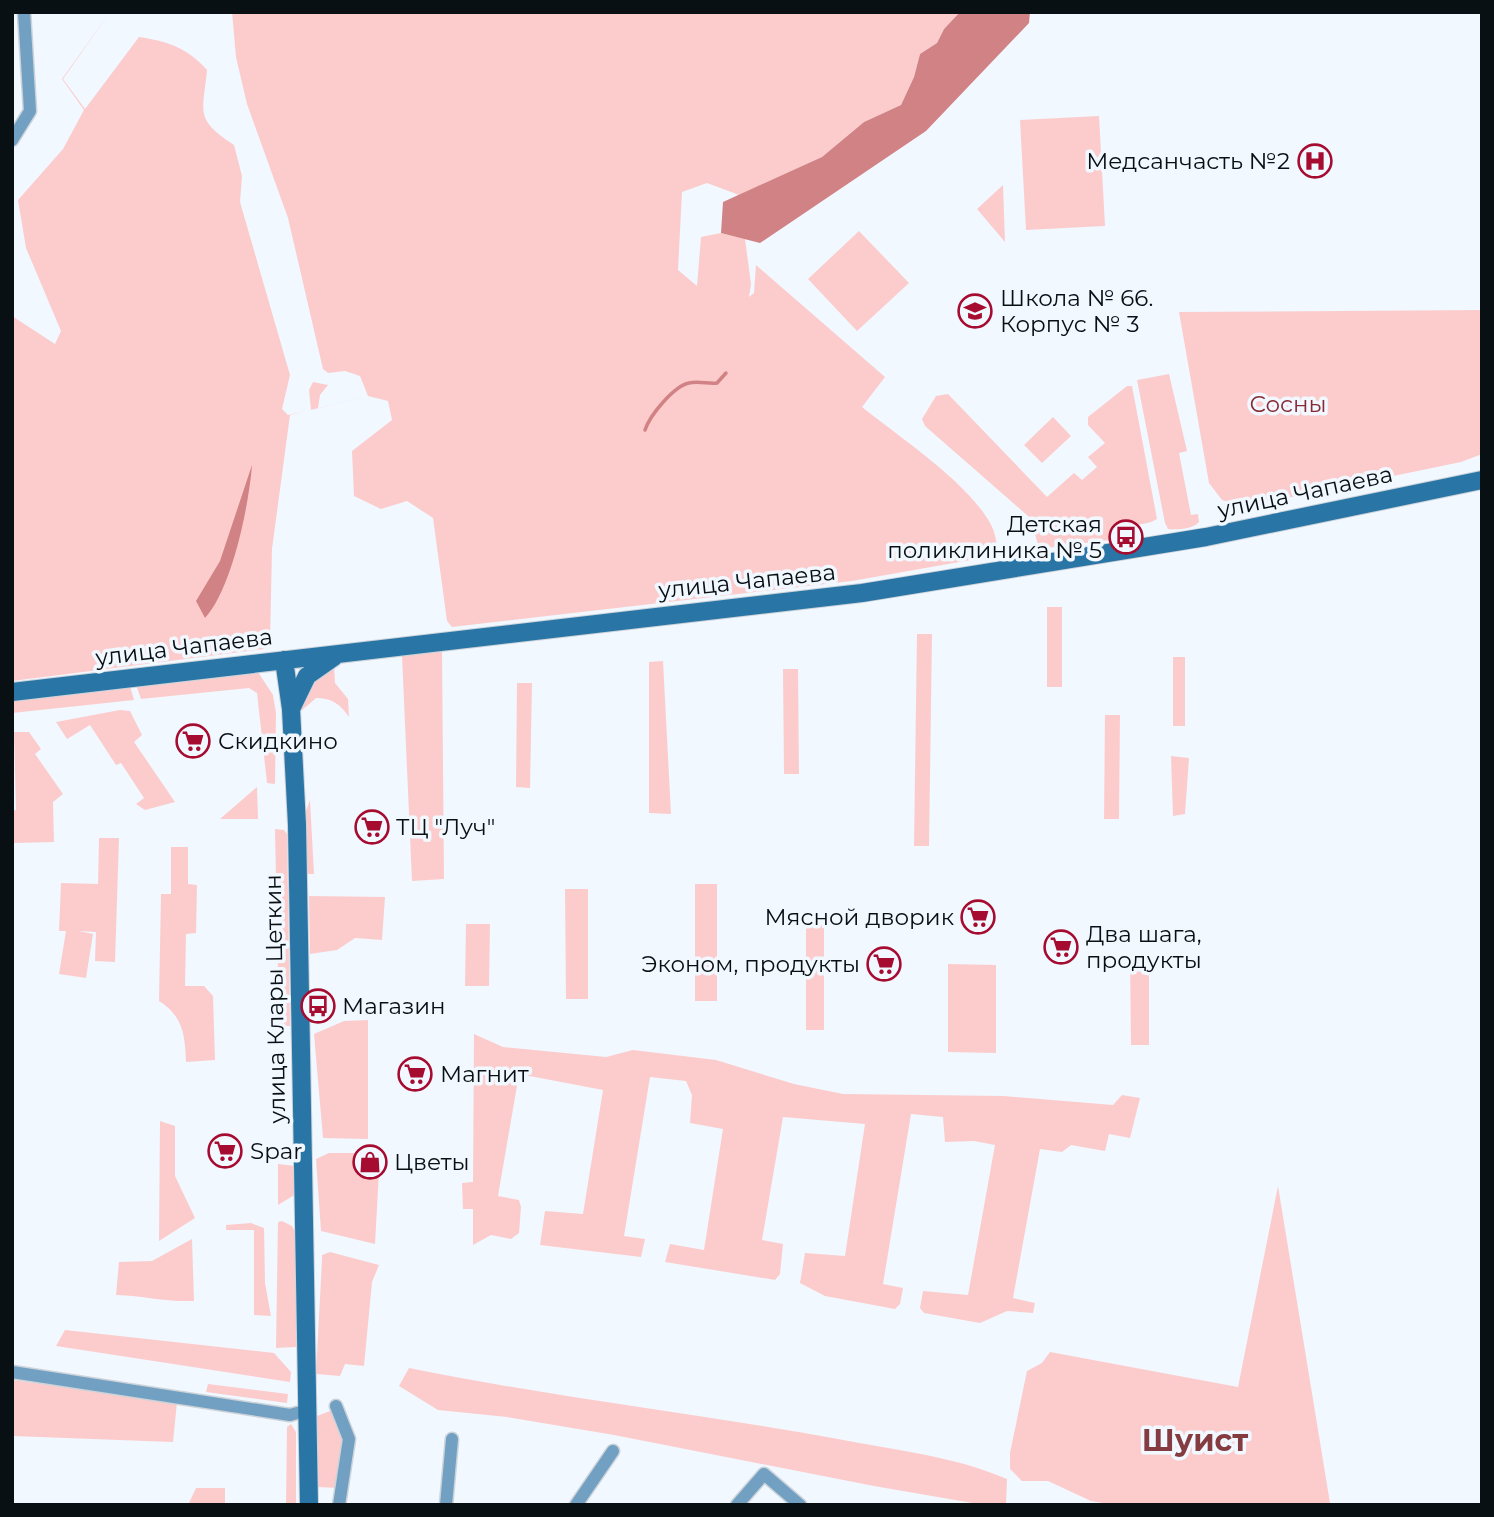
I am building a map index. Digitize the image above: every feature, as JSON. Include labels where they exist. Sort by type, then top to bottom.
[{"type":"street","points":[[12,140],[30,111],[24,12]]},
{"type":"street","name":"улица Чапаева","points":[[12,692],[859,594],[1206,537],[1482,480]]},
{"type":"street","points":[[291,709],[307,676],[341,653]]},
{"type":"street","name":"улица Клары Цеткин","points":[[284,660],[291,709],[297,825],[309,1505]]},
{"type":"street","points":[[12,1372],[290,1415],[309,1410]]},
{"type":"street","points":[[336,1406],[349,1439],[340,1505]]},
{"type":"street","points":[[446,1505],[452,1439]]},
{"type":"street","points":[[576,1505],[613,1451]]},
{"type":"street","points":[[737,1505],[764,1474],[800,1505]]},
{"type":"green space","points":[[110,12],[63,79],[85,109],[139,37],[176,47],[192,56],[207,70],[204,114],[212,128],[234,145],[242,176],[240,202],[290,375],[282,409],[288,415],[307,411],[290,415],[272,549],[270,641],[264,649],[12,681],[12,316],[55,344],[61,331],[26,248],[18,200],[63,149],[84,110],[62,79]]},
{"type":"green space","points":[[232,12],[960,12],[944,29],[937,43],[920,54],[914,77],[901,105],[864,122],[822,157],[739,195],[707,183],[682,192],[678,270],[697,286],[701,237],[721,233],[745,239],[751,284],[749,297],[754,293],[756,265],[885,377],[862,407],[934,463],[970,496],[993,529],[999,555],[852,581],[452,627],[447,621],[433,518],[407,501],[381,509],[354,496],[352,451],[392,420],[388,401],[368,396],[360,376],[345,371],[328,373],[323,369],[288,218],[247,104],[236,57]]},
{"type":"green space","points":[[1099,116],[1105,226],[1026,230],[1020,120]]},
{"type":"green space","points":[[1003,185],[1005,242],[977,209]]},
{"type":"green space","points":[[859,231],[909,283],[857,331],[808,279]]},
{"type":"green space","name":"Сосны","points":[[1482,310],[1482,454],[1461,462],[1243,507],[1222,500],[1209,483],[1179,312]]},
{"type":"green space","points":[[1169,374],[1187,451],[1179,453],[1191,515],[1198,514],[1199,522],[1181,529],[1168,529],[1165,523],[1137,380]]},
{"type":"green space","points":[[313,382],[328,385],[320,395],[318,408],[368,396],[311,410],[309,390]]},
{"type":"green space","points":[[1127,386],[1132,386],[1157,519],[1121,529],[1119,535],[1109,540],[1039,549],[1035,534],[1036,523],[925,426],[922,419],[936,396],[948,394],[1047,497],[1074,473],[1082,480],[1097,467],[1088,457],[1105,443],[1088,425],[1088,417]]},
{"type":"green space","points":[[1053,417],[1071,436],[1042,463],[1024,445]]},
{"type":"green space","points":[[1047,607],[1062,607],[1062,687],[1047,687]]},
{"type":"green space","points":[[917,634],[932,634],[929,846],[914,846]]},
{"type":"green space","points":[[442,651],[444,879],[412,881],[402,656]]},
{"type":"green space","points":[[1173,657],[1185,657],[1185,726],[1173,726]]},
{"type":"green space","points":[[663,661],[671,814],[649,813],[649,662]]},
{"type":"green space","points":[[334,664],[335,683],[348,699],[349,717],[335,703],[322,698],[316,698],[300,712],[303,694],[309,682]]},
{"type":"green space","points":[[783,669],[798,669],[799,774],[784,774]]},
{"type":"green space","points":[[258,672],[273,695],[276,713],[275,784],[267,783],[257,693],[249,688],[141,699],[135,682]]},
{"type":"green space","points":[[129,683],[134,700],[12,713],[12,698]]},
{"type":"green space","points":[[517,683],[532,683],[530,788],[516,787]]},
{"type":"green space","points":[[120,710],[130,711],[142,735],[134,742],[175,802],[145,810],[136,804],[144,798],[121,763],[116,765],[90,725],[67,739],[56,722]]},
{"type":"green space","points":[[1105,715],[1120,715],[1119,819],[1104,819]]},
{"type":"green space","points":[[14,732],[29,732],[41,749],[35,754],[63,794],[53,802],[54,842],[12,843],[12,811],[16,810]]},
{"type":"green space","points":[[1171,756],[1189,758],[1185,814],[1173,816]]},
{"type":"green space","points":[[257,787],[258,819],[220,819]]},
{"type":"green space","points":[[310,800],[314,874],[307,874],[305,814]]},
{"type":"green space","points":[[275,829],[284,830],[287,834],[290,1026],[279,1026]]},
{"type":"green space","points":[[99,838],[119,838],[115,962],[95,961],[96,932],[79,931],[93,934],[86,978],[59,974],[66,931],[59,931],[61,883],[98,884]]},
{"type":"green space","points":[[171,847],[188,847],[188,884],[197,885],[196,933],[186,934],[185,986],[204,986],[213,996],[215,1060],[186,1062],[185,1043],[178,1020],[159,1001],[161,894],[171,894]]},
{"type":"green space","points":[[695,884],[717,884],[717,1001],[695,1001]]},
{"type":"green space","points":[[565,889],[588,889],[588,999],[566,999]]},
{"type":"green space","points":[[309,896],[385,897],[382,940],[355,938],[337,950],[310,954]]},
{"type":"green space","points":[[466,924],[490,924],[489,986],[465,986]]},
{"type":"green space","points":[[806,925],[824,925],[824,1030],[806,1030]]},
{"type":"green space","points":[[1130,957],[1149,957],[1149,1045],[1131,1045]]},
{"type":"green space","points":[[948,964],[996,965],[996,1053],[948,1052]]},
{"type":"green space","points":[[368,1020],[368,1139],[323,1138],[314,1034],[344,1021]]},
{"type":"green space","points":[[474,1034],[503,1047],[606,1057],[633,1050],[716,1060],[794,1084],[843,1094],[1003,1096],[1113,1105],[1122,1095],[1140,1098],[1130,1138],[1109,1134],[1105,1151],[1071,1145],[1062,1152],[1040,1149],[1013,1298],[1035,1303],[1033,1313],[1007,1311],[980,1323],[924,1313],[920,1308],[923,1291],[968,1295],[995,1145],[974,1141],[945,1142],[943,1117],[911,1114],[883,1284],[903,1288],[900,1304],[895,1309],[825,1296],[800,1283],[805,1253],[845,1256],[865,1124],[783,1117],[762,1240],[783,1244],[780,1274],[775,1280],[665,1262],[670,1244],[704,1250],[723,1129],[690,1123],[692,1095],[686,1081],[650,1077],[624,1236],[645,1239],[641,1257],[540,1245],[545,1211],[583,1214],[603,1090],[519,1074],[498,1196],[519,1200],[519,1233],[511,1239],[491,1235],[473,1245],[473,1209],[463,1209],[462,1183],[473,1182]]},
{"type":"green space","points":[[160,1121],[175,1126],[175,1176],[195,1218],[159,1241]]},
{"type":"green space","points":[[329,1153],[380,1153],[375,1244],[321,1231],[316,1159]]},
{"type":"green space","points":[[278,1164],[296,1166],[296,1194],[278,1205]]},
{"type":"green space","points":[[1278,1186],[1330,1503],[1115,1505],[1091,1501],[1048,1481],[1022,1481],[1010,1469],[1010,1453],[1027,1371],[1042,1363],[1050,1352],[1238,1387]]},
{"type":"green space","points":[[278,1222],[292,1226],[297,1235],[296,1347],[276,1348]]},
{"type":"green space","points":[[251,1223],[264,1228],[265,1283],[271,1316],[254,1315],[254,1230],[226,1230],[226,1225]]},
{"type":"green space","points":[[192,1239],[194,1301],[116,1295],[119,1262],[152,1261]]},
{"type":"green space","points":[[330,1252],[379,1265],[372,1282],[364,1366],[345,1364],[340,1376],[316,1374],[322,1255]]},
{"type":"green space","points":[[65,1330],[274,1353],[291,1372],[290,1382],[56,1346]]},
{"type":"green space","points":[[409,1368],[945,1459],[1007,1479],[1006,1505],[984,1505],[874,1486],[507,1417],[438,1410],[399,1386]]},
{"type":"green space","points":[[12,1380],[177,1402],[173,1442],[12,1436]]},
{"type":"green space","points":[[208,1384],[288,1394],[287,1403],[206,1392]]},
{"type":"green space","points":[[330,1411],[337,1420],[343,1438],[338,1488],[318,1487],[317,1416]]},
{"type":"green space","points":[[291,1424],[296,1432],[296,1505],[286,1505],[287,1427]]},
{"type":"green space","points":[[196,1488],[225,1488],[225,1505],[188,1505]]},
{"type":"shaded area","points":[[960,12],[1030,12],[1029,23],[926,131],[760,243],[721,233],[723,202],[822,157],[864,122],[901,105],[914,77],[920,54],[937,43],[944,29]]},
{"type":"shaded area","points":[[252,465],[238,546],[215,605],[205,618],[196,601],[220,561]]},
{"type":"waterway","points":[[645,430],[657,409],[683,385],[696,382],[717,383],[726,373]]},
{"type":"place","name":"Медсанчасть №2","points":[[1315,161]]},
{"type":"place","name":"Школа № 66. Корпус № 3","points":[[975,311]]},
{"type":"place","name":"Детская поликлиника № 5","points":[[1126,537]]},
{"type":"place","name":"Скидкино","points":[[193,741]]},
{"type":"place","name":"ТЦ \"Луч\"","points":[[372,827]]},
{"type":"place","name":"Мясной дворик","points":[[978,917]]},
{"type":"place","name":"Два шага, продукты","points":[[1061,947]]},
{"type":"place","name":"Эконом, продукты","points":[[884,964]]},
{"type":"place","name":"Магазин","points":[[318,1006]]},
{"type":"place","name":"Магнит","points":[[415,1074]]},
{"type":"place","name":"Spar","points":[[225,1151]]},
{"type":"place","name":"Цветы","points":[[370,1162]]},
{"type":"district","name":"Шуист","points":[[1195,1440]]}]
